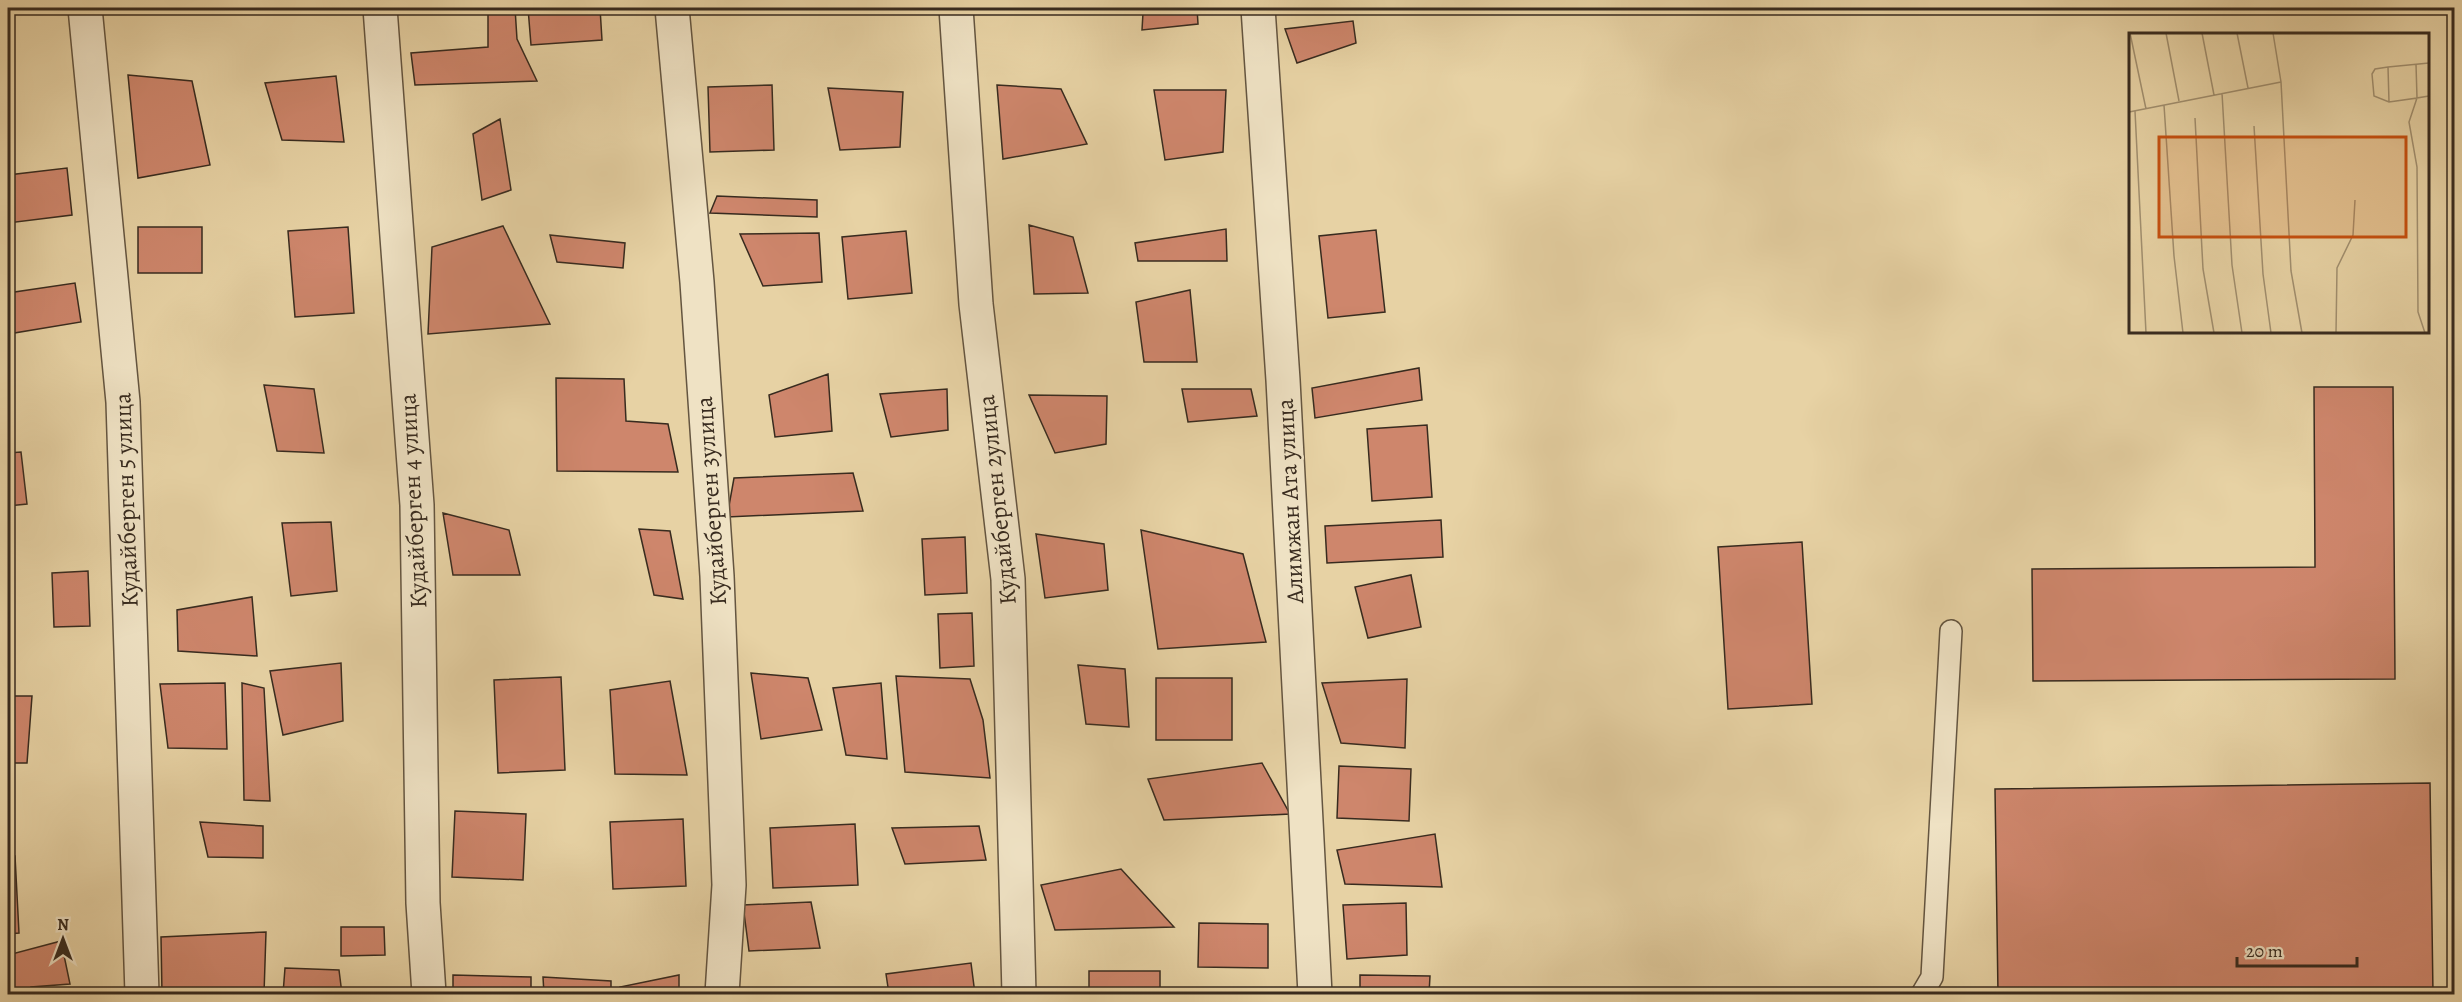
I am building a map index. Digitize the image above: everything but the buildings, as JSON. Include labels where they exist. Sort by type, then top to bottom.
[{"type":"street","name":"Кудайберген 5 улица","points":[[85,8],[123,402],[142,994]]},
{"type":"street","name":"Кудайберген 4 улица","points":[[380,8],[417,505],[423,903],[429,994]]},
{"type":"street","name":"Кудайберген 3улица","points":[[672,8],[697,282],[717,576],[729,885],[722,994]]},
{"type":"street","name":"Кудайберген 2улица","points":[[956,8],[976,304],[1008,579],[1019,994]]},
{"type":"street","name":"Алимжан Ата улица","points":[[1258,8],[1283,380],[1316,994]]},
{"type":"lane","points":[[1922,994],[1932,977],[1951,631]]}]
